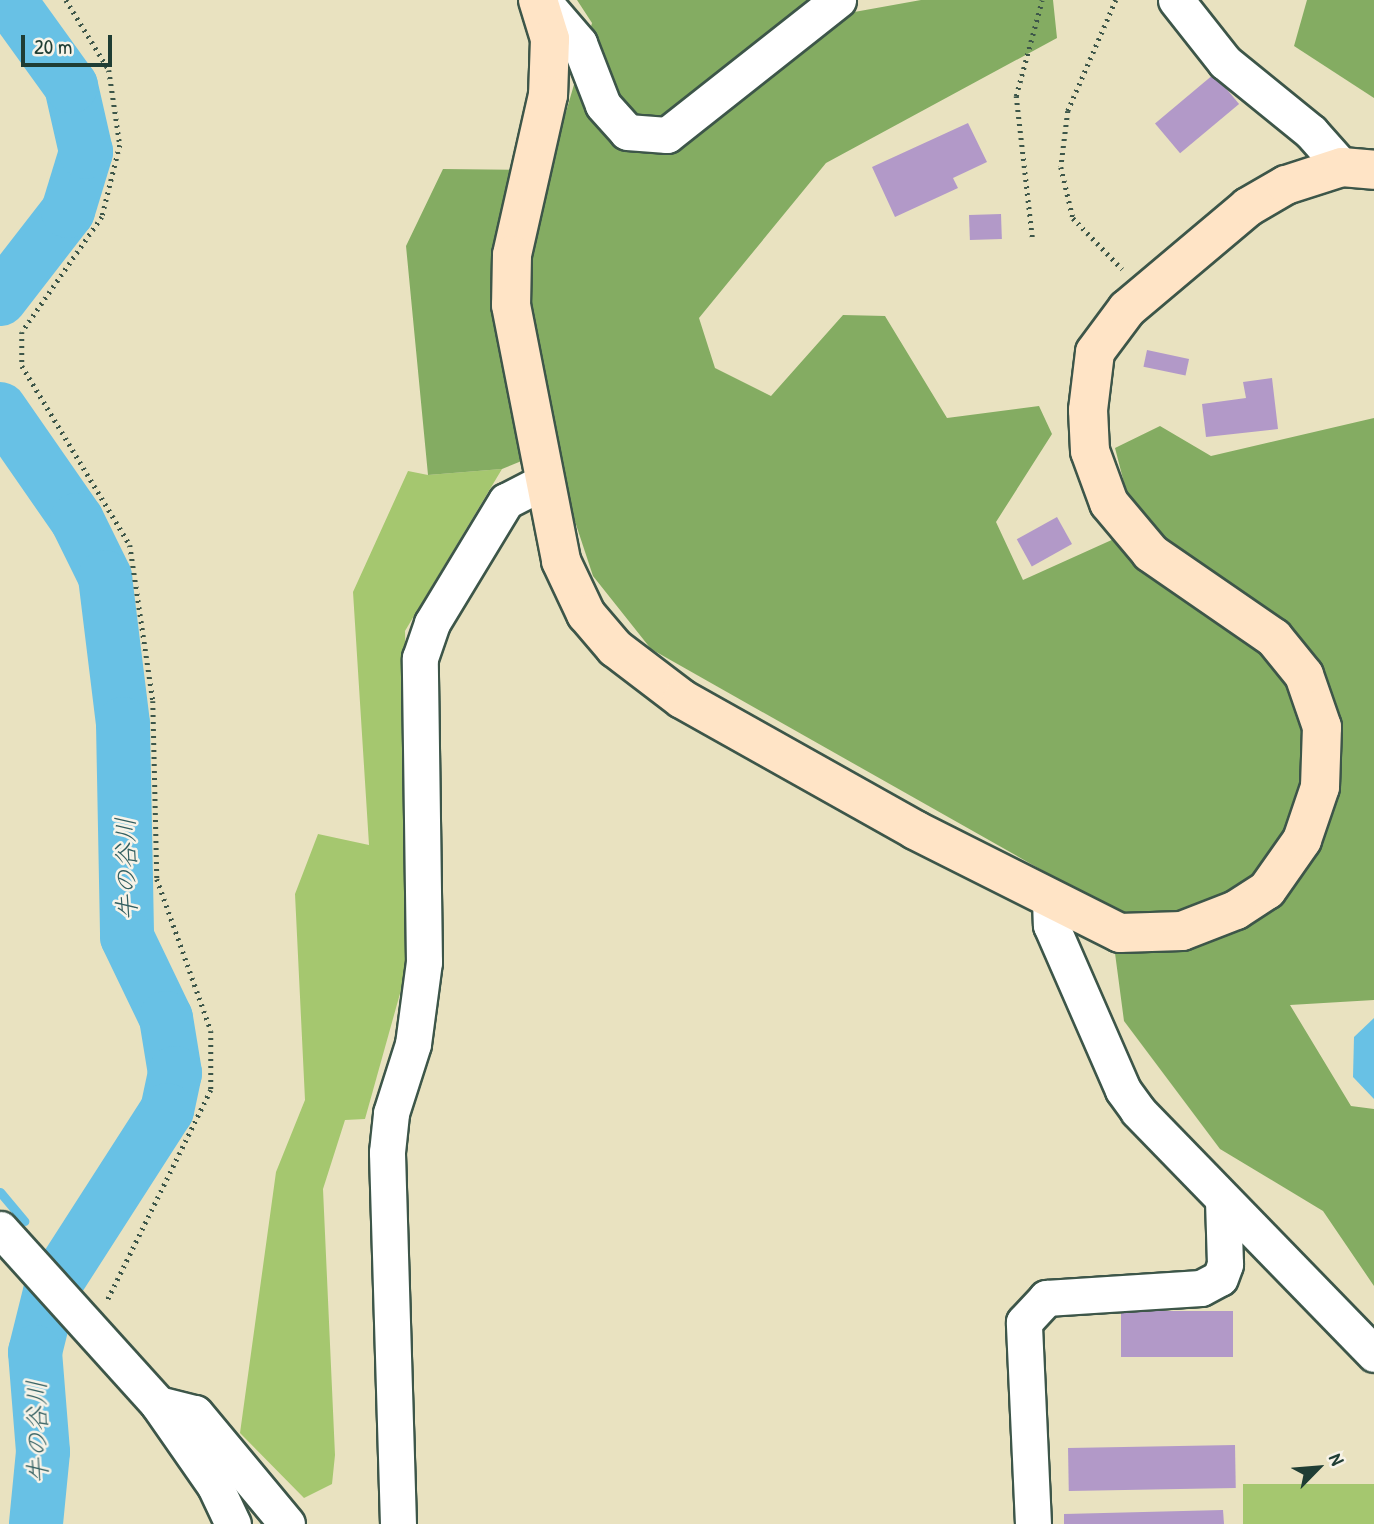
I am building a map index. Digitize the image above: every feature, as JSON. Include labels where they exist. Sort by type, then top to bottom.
[{"type":"street","points":[[540,0],[579,43],[603,104],[627,132],[667,135],[838,0]]},
{"type":"street","points":[[540,0],[550,38],[548,95],[512,255],[511,305],[543,482],[561,561],[586,614],[615,648],[681,699],[915,830],[1120,933],[1182,931],[1236,910],[1267,890],[1302,840],[1320,787],[1322,727],[1304,675],[1274,638],[1151,554],[1109,503],[1090,451],[1088,410],[1095,352],[1126,309],[1248,207],[1286,185],[1358,168]]},
{"type":"street","points":[[1176,0],[1225,62],[1358,168]]},
{"type":"street","points":[[398,1524],[387,1152],[391,1114],[413,1044],[424,962],[420,658],[432,622],[506,502],[543,482]]},
{"type":"street","points":[[1050,900],[1051,925],[1123,1090],[1138,1111],[1374,1354]]},
{"type":"street","points":[[1033,1524],[1024,1322],[1046,1298],[1201,1288],[1220,1278],[1225,1264],[1223,1200]]},
{"type":"street","points":[[0,1229],[158,1404],[215,1486],[233,1524]]},
{"type":"street","points":[[158,1404],[195,1413],[287,1524]]},
{"type":"path","points":[[66,0],[109,70],[120,145],[102,217],[22,332],[22,366],[130,544],[153,701],[157,879],[211,1031],[211,1090],[92,1330]]},
{"type":"path","points":[[1032,237],[1016,96],[1042,0]]},
{"type":"path","points":[[1116,0],[1068,111],[1062,167],[1073,218],[1145,293]]},
{"type":"green space","points":[[577,0],[829,0],[832,16],[921,0],[1053,0],[1057,38],[826,163],[699,318],[715,368],[771,396],[843,315],[885,316],[947,418],[1039,406],[1052,434],[996,522],[1023,580],[1136,529],[1115,448],[1160,426],[1211,456],[1374,418],[1374,1000],[1290,1005],[1351,1106],[1374,1109],[1374,1286],[1323,1211],[1220,1149],[1124,1021],[1109,908],[651,649],[593,576],[551,449],[502,469],[428,475],[406,246],[443,169],[549,170],[592,23]]},
{"type":"green space","points":[[1307,0],[1374,0],[1374,98],[1294,46]]},
{"type":"green space","points":[[502,469],[405,631],[413,947],[365,1119],[345,1120],[323,1189],[335,1455],[332,1484],[304,1498],[240,1433],[276,1172],[305,1100],[295,894],[318,834],[369,845],[353,592],[408,471],[428,475]]},
{"type":"green space","points":[[1243,1484],[1374,1484],[1374,1524],[1243,1524]]},
{"type":"water","points":[[1374,1018],[1374,1099],[1353,1077],[1354,1037]]},
{"type":"building","points":[[1214,74],[1239,104],[1180,153],[1155,123]]},
{"type":"building","points":[[968,123],[987,162],[953,178],[958,188],[895,217],[872,167]]},
{"type":"building","points":[[1001,214],[1002,239],[970,240],[969,215]]},
{"type":"building","points":[[1147,350],[1189,359],[1186,376],[1143,367]]},
{"type":"building","points":[[1272,378],[1278,429],[1206,437],[1202,404],[1246,398],[1243,382]]},
{"type":"building","points":[[1057,517],[1072,544],[1032,566],[1017,539]]},
{"type":"building","points":[[1121,1311],[1233,1311],[1233,1357],[1121,1357]]},
{"type":"building","points":[[1235,1445],[1236,1488],[1069,1491],[1068,1448]]},
{"type":"building","points":[[1223,1510],[1224,1524],[1064,1524],[1064,1514]]},
{"type":"waterway","name":"牛の谷川","points":[[0,299],[68,211],[86,152],[71,86],[9,0]]},
{"type":"waterway","name":"牛の谷川","points":[[0,409],[77,520],[105,577],[123,724],[127,937],[166,1018],[175,1073],[167,1110],[50,1292],[35,1352],[43,1452],[36,1524]]},
{"type":"waterway","points":[[0,1192],[24,1221]]}]
